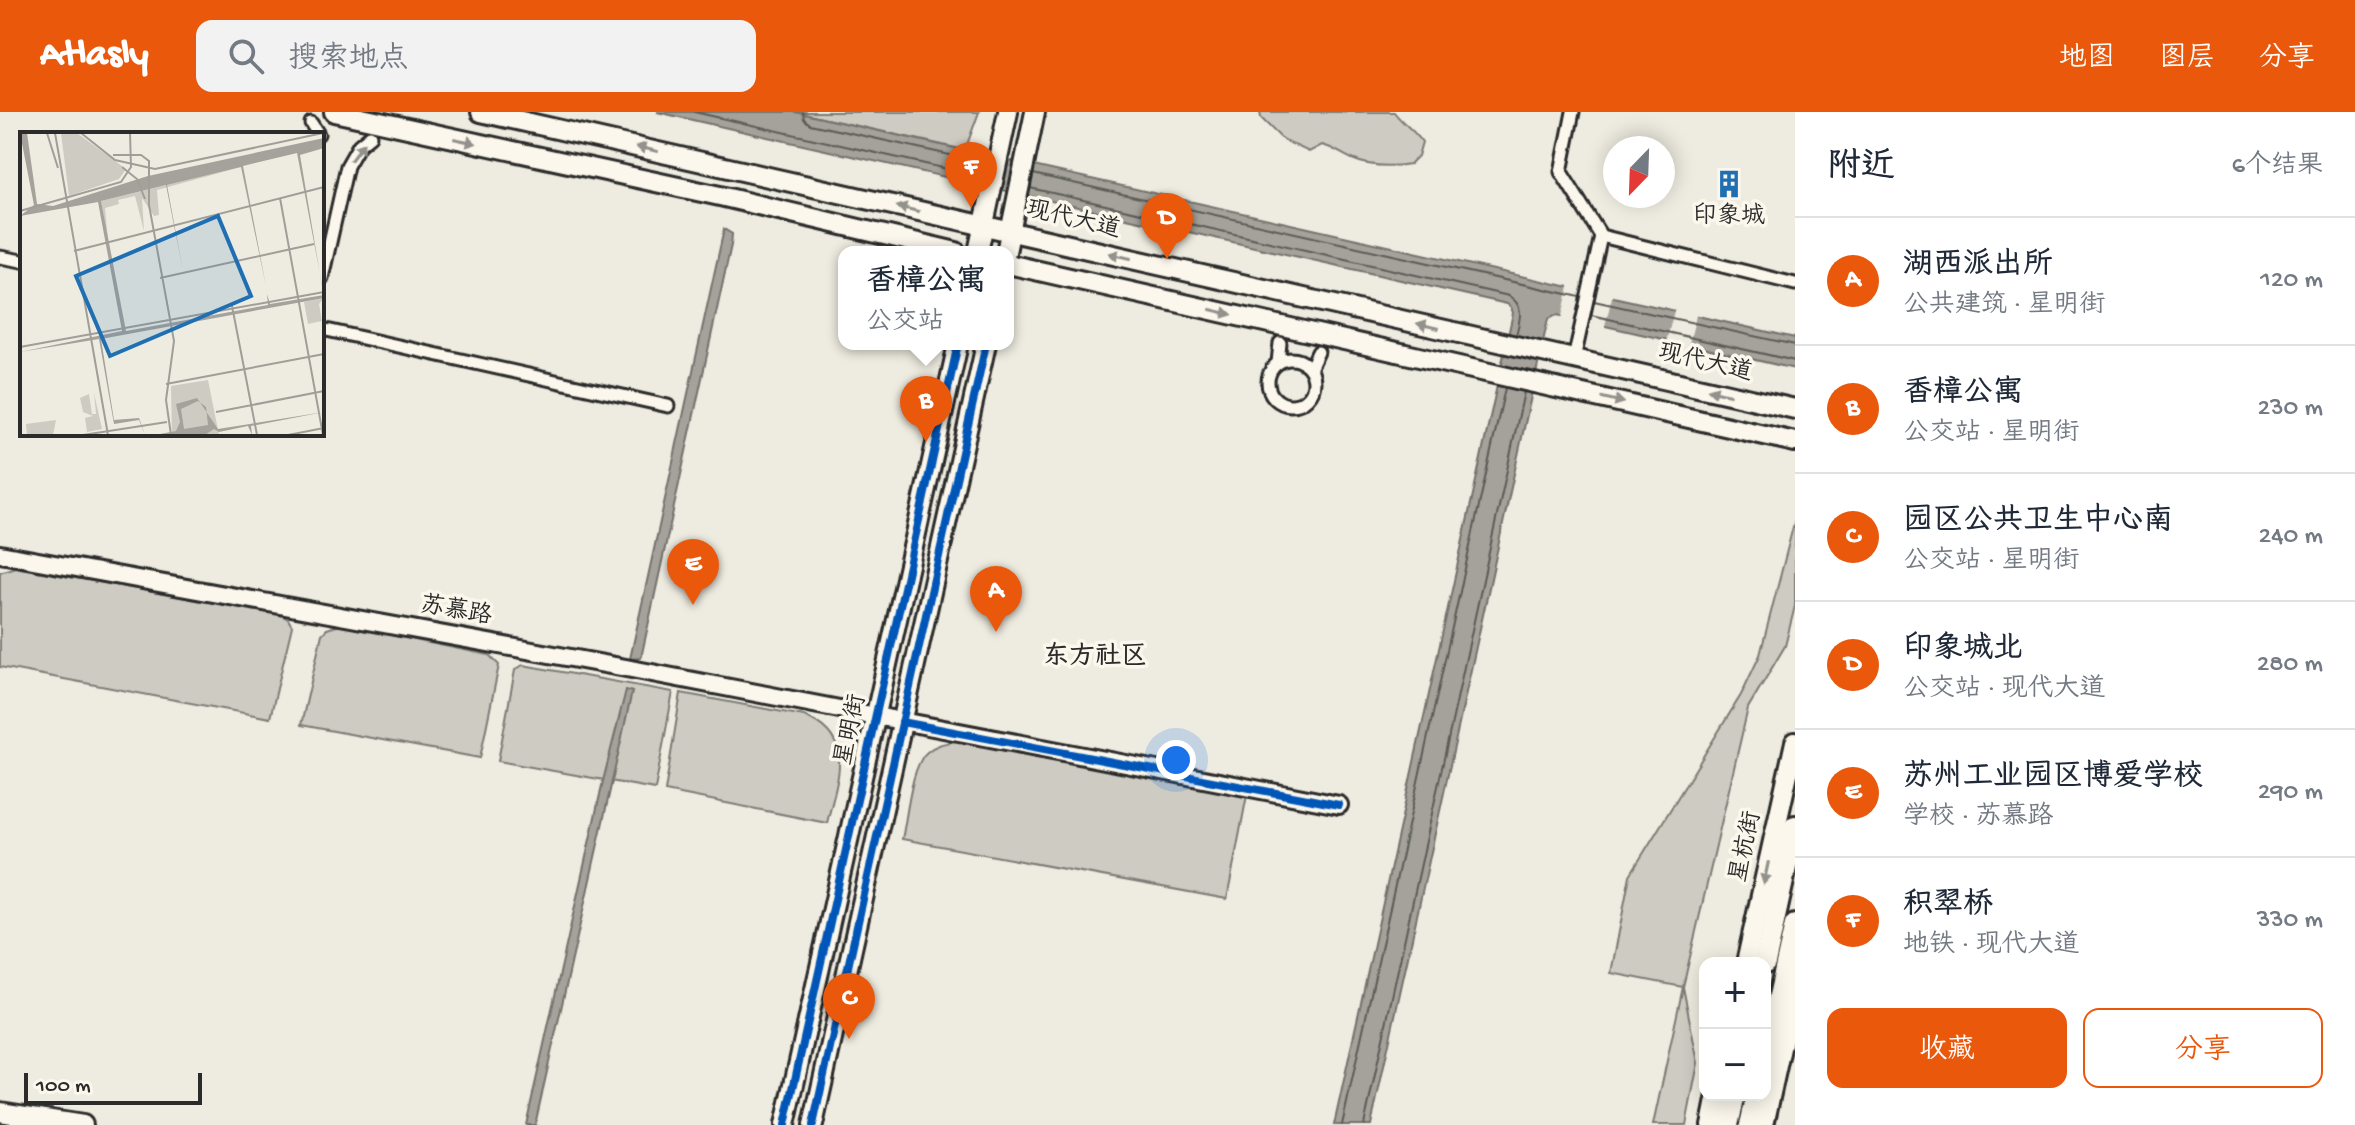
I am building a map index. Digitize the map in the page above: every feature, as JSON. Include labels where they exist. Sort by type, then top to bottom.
[{"type":"highway","points":[[1766,957],[1795,826]]},
{"type":"highway","points":[[1771,1032],[1795,925]]},
{"type":"highway","points":[[1728,1125],[1734,1101]]},
{"type":"highway","points":[[1750,1125],[1756,1101]]},
{"type":"main road","points":[[334,112],[720,196],[931,246]]},
{"type":"main road","name":"现代大道","points":[[481,112],[1795,409]]},
{"type":"main road","points":[[979,246],[1008,112]]},
{"type":"main road","points":[[1007,246],[1035,112]]},
{"type":"main road","points":[[1014,265],[1795,442]]},
{"type":"main road","name":"星明街","points":[[785,1125],[957,350]]},
{"type":"main road","name":"星明街","points":[[813,1125],[985,350]]},
{"type":"main road","name":"苏慕路","points":[[0,554],[610,665],[1339,805]]},
{"type":"main road","name":"星杭街","points":[[1747,957],[1795,742]]},
{"type":"main road","points":[[1764,1125],[1795,984]]},
{"type":"main road","points":[[1711,1125],[1716,1101]]},
{"type":"main road","points":[[0,1112],[83,1125]]},
{"type":"street","points":[[1573,112],[1561,172],[1601,236],[1574,359]]},
{"type":"street","points":[[311,123],[317,132]]},
{"type":"street","points":[[324,269],[347,166],[359,145],[370,136]]},
{"type":"street","points":[[1601,236],[1795,284]]},
{"type":"street","points":[[0,257],[20,261]]},
{"type":"street","points":[[324,329],[668,406]]},
{"type":"street","points":[[1278,363],[1299,360],[1310,369],[1314,383],[1308,397],[1295,404],[1287,404],[1270,390],[1270,375],[1278,363],[1280,343]]},
{"type":"street","points":[[1310,369],[1318,352]]},
{"type":"shaded area","points":[[795,112],[979,112],[965,150]]},
{"type":"shaded area","points":[[1260,112],[1394,112],[1422,142],[1418,156],[1410,164],[1366,164],[1322,145],[1309,152],[1283,140],[1261,118]]},
{"type":"shaded area","points":[[1795,519],[1795,606],[1785,646],[1748,708],[1683,987],[1611,973],[1630,875],[1741,695],[1760,655]]},
{"type":"shaded area","points":[[15,567],[281,615],[288,619],[292,626],[270,718],[0,667],[0,572]]},
{"type":"shaded area","points":[[340,625],[489,655],[499,665],[480,758],[301,725],[322,634]]},
{"type":"shaded area","points":[[523,665],[673,692],[655,789],[498,761],[515,670]]},
{"type":"shaded area","points":[[681,693],[804,716],[821,725],[837,748],[839,761],[827,823],[665,791]]},
{"type":"shaded area","points":[[957,741],[1247,795],[1227,899],[902,839],[913,780],[922,759],[934,747]]},
{"type":"shaded area","points":[[1683,987],[1698,1063],[1686,1125],[1653,1125]]},
{"type":"water","points":[[657,112],[795,112],[1795,338],[1795,369],[1557,315],[1548,319],[1371,1125],[1334,1125],[1513,313],[1511,307]]},
{"type":"water","points":[[724,229],[732,234],[731,245],[641,658],[630,659]]},
{"type":"water","points":[[626,690],[632,692],[535,1125],[526,1125],[603,781]]},
{"type":"pier","points":[[1570,283],[1613,293],[1604,330],[1561,320]]},
{"type":"pier","points":[[1675,307],[1697,312],[1688,347],[1666,342]]},
{"type":"cycle path","points":[[785,1125],[957,350]]},
{"type":"cycle path","points":[[813,1125],[985,350]]},
{"type":"cycle path","points":[[902,722],[1339,805]]},
{"type":"place","name":"印象城","points":[[1729,184]]},
{"type":"place","name":"积翠桥","points":[[971,208]]},
{"type":"place","name":"印象城北","points":[[1167,259]]},
{"type":"place","name":"香樟公寓","points":[[926,442]]},
{"type":"place","name":"苏州工业园区博爱学校","points":[[693,605]]},
{"type":"place","name":"湖西派出所","points":[[996,632]]},
{"type":"place","name":"园区公共卫生中心南","points":[[849,1039]]},
{"type":"district","name":"东方社区","points":[[1095,658]]}]
